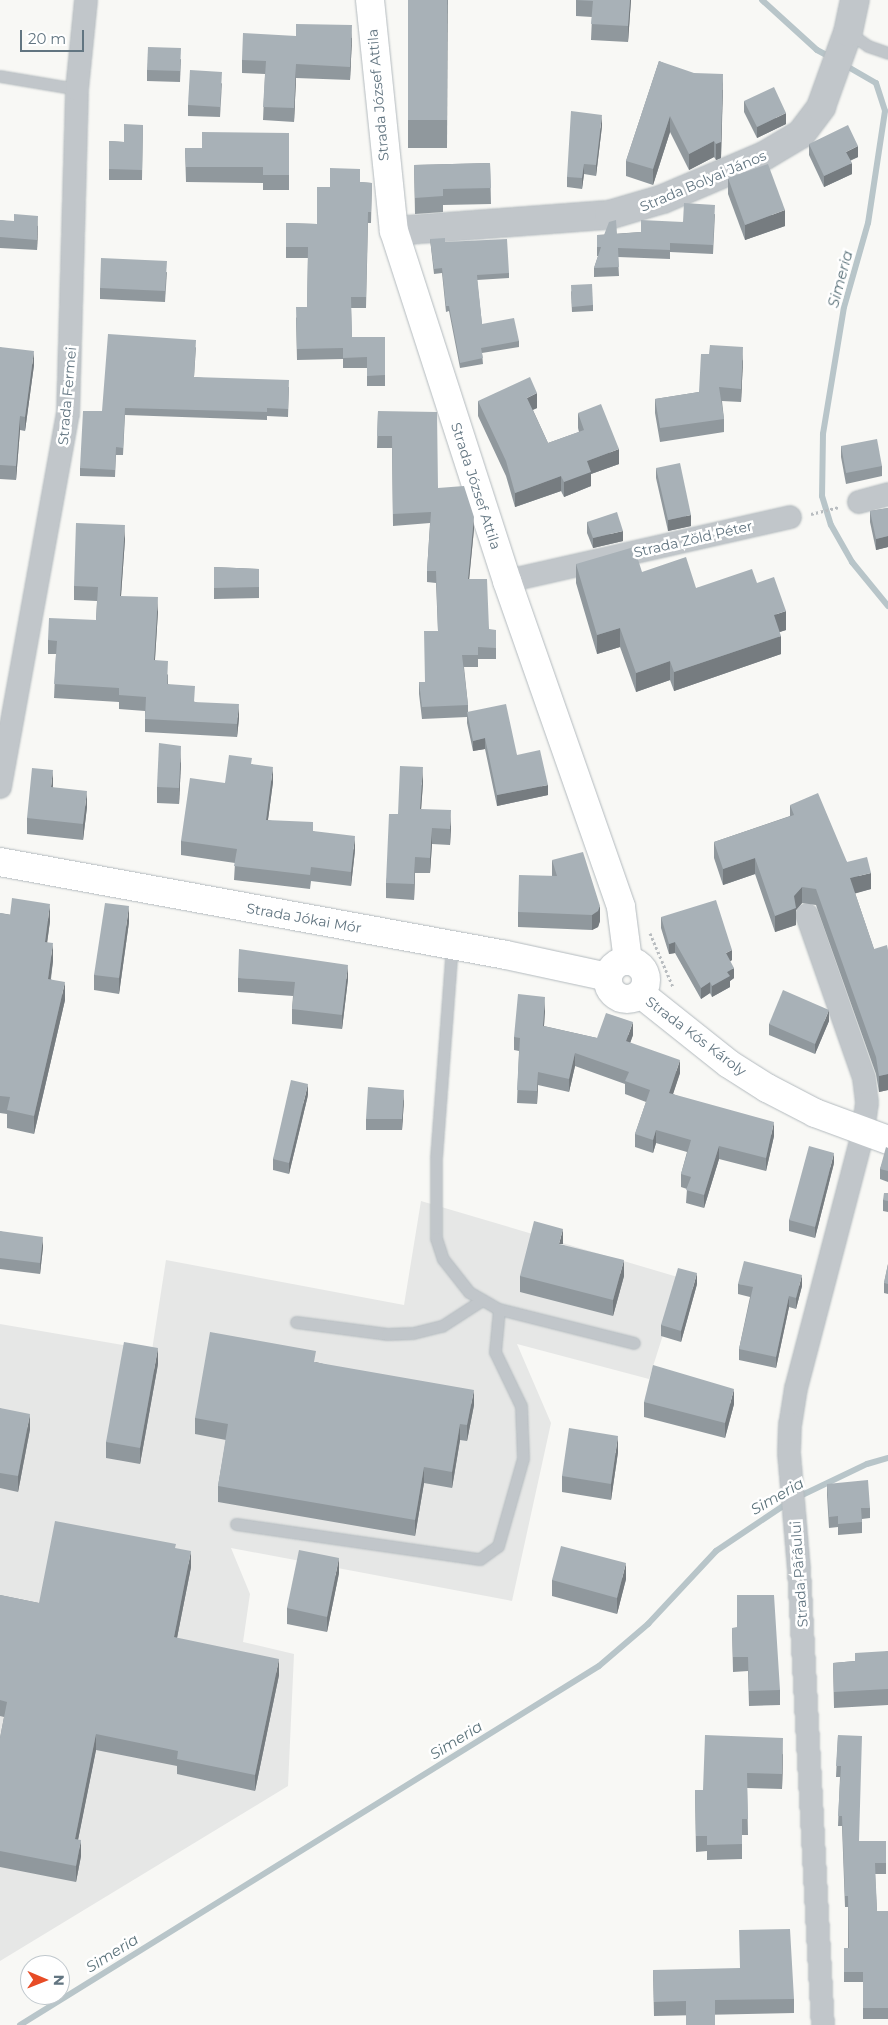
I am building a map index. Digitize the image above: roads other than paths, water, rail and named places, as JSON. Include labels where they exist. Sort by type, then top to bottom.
[{"type":"main road","name":"Strada József Attila","points":[[370,0],[394,231],[507,581],[621,907],[618,969]]},
{"type":"main road","name":"Strada Jókai Mór","points":[[0,862],[452,945],[618,969]]},
{"type":"main road","name":"Strada Kós Károly","points":[[618,969],[638,964],[645,973],[646,984],[641,994],[736,1069],[815,1113],[875,1137]]},
{"type":"street","name":"Strada Fermei","points":[[0,787],[68,414],[71,373],[76,89],[86,0]]},
{"type":"street","name":"Strada Bolyai János","points":[[394,231],[585,219],[634,209],[788,144],[813,121],[831,82],[848,32],[855,0]]},
{"type":"street","points":[[850,504],[888,494]]},
{"type":"street","name":"Strada Zöld Péter","points":[[507,581],[790,517]]},
{"type":"street","name":"Strada Pârâului","points":[[807,915],[864,1078],[867,1103],[875,1137],[796,1388],[789,1453],[796,1525],[823,2025]]},
{"type":"lane","points":[[848,32],[868,46],[888,54]]},
{"type":"lane","points":[[0,76],[76,89]]},
{"type":"lane","points":[[452,945],[436,1158],[436,1238],[443,1259],[468,1292],[499,1310],[634,1343]]},
{"type":"lane","points":[[296,1322],[387,1334],[413,1333],[442,1326],[482,1300]]},
{"type":"lane","points":[[236,1524],[480,1560],[498,1546],[522,1458],[521,1406],[495,1352],[499,1310]]},
{"type":"waterway","name":"Simeria","points":[[762,0],[817,50],[832,58]]},
{"type":"waterway","name":"Simeria","points":[[843,64],[876,83],[885,111],[868,223],[844,307],[823,434],[822,496],[831,525],[852,562],[888,606]]},
{"type":"waterway","name":"Simeria","points":[[798,1497],[867,1464],[888,1458]]},
{"type":"waterway","name":"Simeria","points":[[20,2025],[599,1666],[648,1624],[716,1551],[789,1502]]}]
